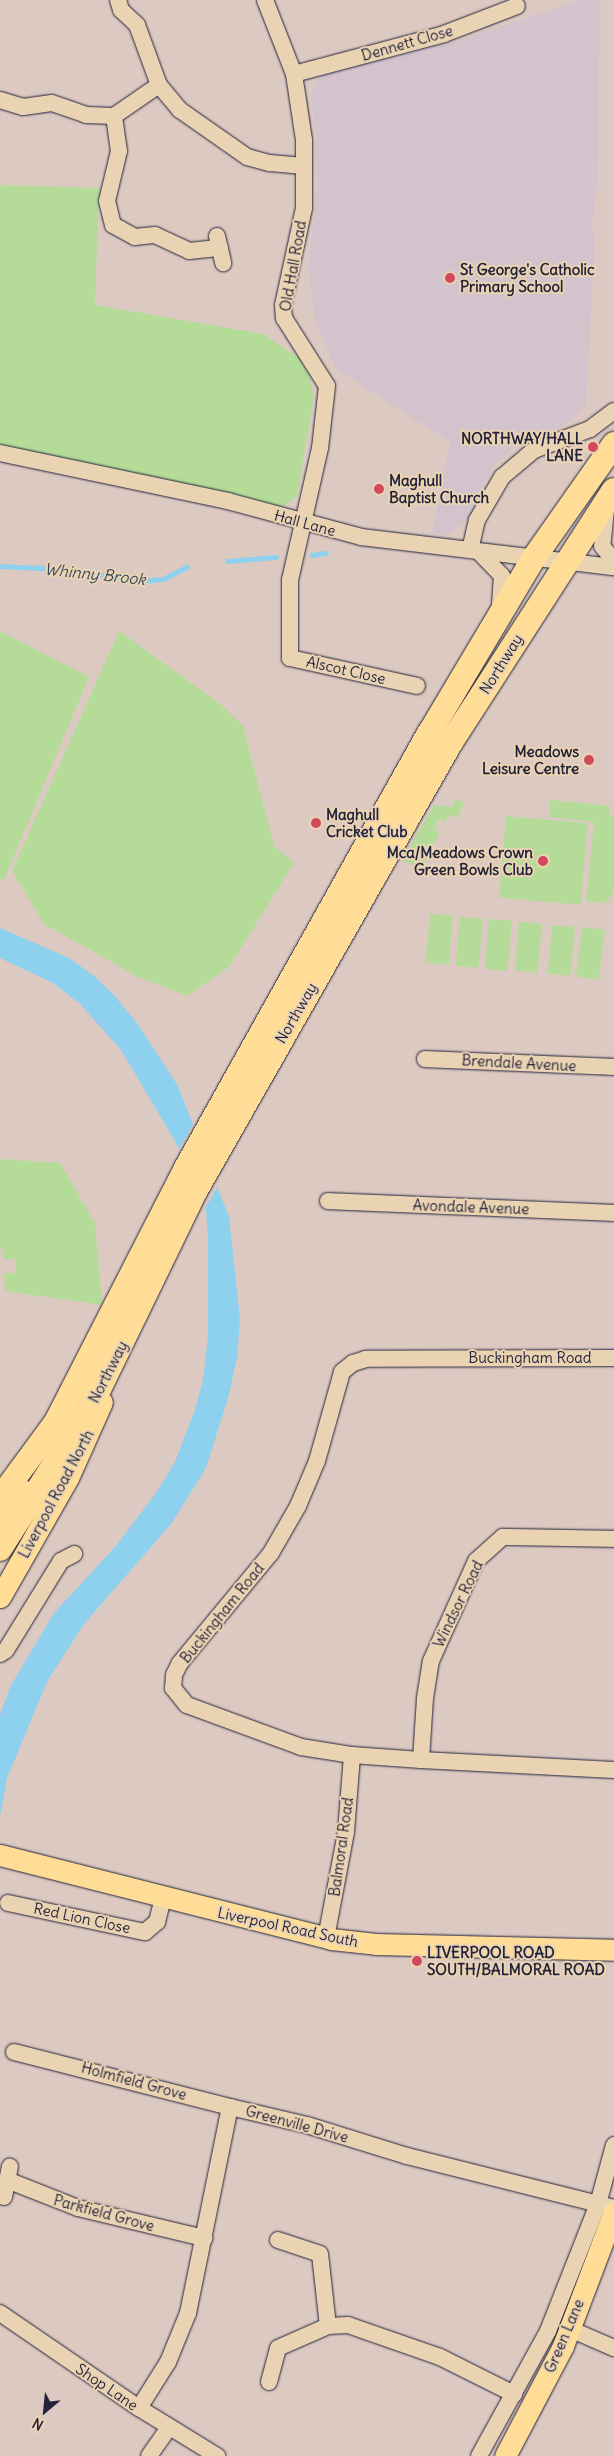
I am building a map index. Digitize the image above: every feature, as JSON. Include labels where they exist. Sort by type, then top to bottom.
[{"type":"highway","name":"Northway","points":[[4,1523],[186,1168],[430,732],[533,559],[614,444]]},
{"type":"highway","name":"Northway","points":[[4,1523],[50,1473],[116,1359],[196,1190],[217,1151],[450,744],[613,492]]},
{"type":"main road","name":"Liverpool Road North","points":[[0,1597],[68,1478],[98,1414],[116,1359]]},
{"type":"main road","name":"Liverpool Road South","points":[[0,1855],[326,1938],[376,1944],[614,1950]]},
{"type":"main road","name":"Green Lane","points":[[505,2456],[570,2329],[609,2208]]},
{"type":"street","points":[[118,0],[121,10],[137,25],[159,85],[180,110],[247,157],[270,163],[304,166]]},
{"type":"street","name":"Old Hall Road","points":[[265,0],[294,74],[304,140],[304,208],[283,305],[284,318],[327,386],[327,406],[304,524]]},
{"type":"street","name":"Dennett Close","points":[[294,74],[444,34],[518,7]]},
{"type":"street","points":[[0,100],[23,107],[52,103],[86,115],[114,116],[159,85]]},
{"type":"street","points":[[114,116],[119,151],[107,202],[113,225],[135,237],[155,235],[189,251],[220,249]]},
{"type":"street","points":[[495,623],[504,590],[502,576],[475,551],[477,520],[502,477],[534,450],[590,429],[614,411]]},
{"type":"street","name":"Hall Lane","points":[[0,453],[228,501],[304,524],[361,537],[533,559],[614,567]]},
{"type":"street","points":[[613,492],[602,540],[604,551],[614,561]]},
{"type":"street","name":"Alscot Close","points":[[304,524],[290,580],[290,658],[417,686]]},
{"type":"street","name":"Brendale Avenue","points":[[425,1059],[614,1068]]},
{"type":"street","name":"Avondale Avenue","points":[[328,1201],[614,1213]]},
{"type":"street","name":"Buckingham Road","points":[[614,1358],[366,1359],[353,1363],[342,1372],[317,1461],[298,1506],[271,1553],[180,1663],[174,1675],[173,1688],[187,1705],[301,1747],[352,1755],[614,1770]]},
{"type":"street","name":"Windsor Road","points":[[421,1760],[425,1698],[432,1661],[476,1561],[503,1537],[614,1539]]},
{"type":"street","points":[[0,1654],[6,1650],[61,1561],[74,1554]]},
{"type":"street","name":"Balmoral Road","points":[[326,1938],[346,1832],[352,1755]]},
{"type":"street","name":"Red Lion Close","points":[[8,1903],[144,1932],[157,1922],[163,1898]]},
{"type":"street","name":"Holmfield Grove","points":[[14,2052],[37,2063],[230,2107]]},
{"type":"street","name":"Greenville Drive","points":[[139,2408],[168,2362],[185,2321],[204,2238],[230,2107],[307,2124],[407,2156],[609,2208]]},
{"type":"street","points":[[479,2456],[548,2330],[609,2208],[614,2145]]},
{"type":"street","name":"Parkfield Grove","points":[[4,2197],[8,2174],[78,2208],[204,2238]]},
{"type":"street","points":[[278,2240],[320,2254],[328,2326]]},
{"type":"street","name":"Shop Lane","points":[[0,2313],[139,2408],[217,2456]]},
{"type":"street","points":[[269,2382],[278,2348],[328,2326],[348,2325],[401,2341],[440,2356],[514,2394]]},
{"type":"street","points":[[570,2329],[614,2348]]},
{"type":"street","points":[[149,2456],[169,2426]]},
{"type":"shaded area","name":"St George's Catholic Primary School","points":[[583,0],[600,0],[597,187],[592,226],[595,238],[586,405],[570,422],[513,448],[493,467],[467,521],[445,535],[432,534],[450,442],[335,368],[315,319],[308,267],[317,190],[316,134],[311,95],[321,74],[453,42]]},
{"type":"green space","points":[[0,185],[99,188],[95,305],[263,334],[306,362],[314,398],[297,496],[282,508],[0,445]]},
{"type":"green space","points":[[0,631],[89,677],[4,880],[0,878]]},
{"type":"green space","points":[[119,631],[219,703],[243,726],[274,846],[294,863],[229,967],[187,996],[138,977],[44,924],[12,871]]},
{"type":"green space","points":[[455,799],[464,803],[458,818],[449,815],[445,822],[439,819],[434,829],[440,832],[421,870],[402,860],[434,805],[452,807]]},
{"type":"green space","points":[[550,800],[610,806],[609,816],[614,816],[614,892],[605,903],[586,901],[594,822],[549,817]]},
{"type":"green space","name":"Mca/Meadows Crown Green Bowls Club","points":[[506,816],[588,823],[581,905],[499,898]]},
{"type":"green space","points":[[430,914],[453,916],[449,965],[426,963]]},
{"type":"green space","points":[[460,917],[483,919],[479,968],[456,966]]},
{"type":"green space","points":[[489,919],[512,921],[508,971],[485,969]]},
{"type":"green space","points":[[519,922],[542,924],[538,973],[515,971]]},
{"type":"green space","points":[[552,925],[575,927],[571,976],[548,974]]},
{"type":"green space","points":[[582,927],[605,930],[599,979],[576,977]]},
{"type":"green space","points":[[0,1159],[60,1163],[95,1223],[102,1305],[5,1291],[4,1273],[16,1273],[16,1259],[4,1259],[3,1249],[0,1249]]},
{"type":"water","points":[[0,928],[69,958],[94,976],[113,994],[137,1023],[178,1086],[229,1217],[240,1319],[237,1358],[228,1398],[206,1468],[171,1524],[84,1624],[48,1680],[7,1778],[0,1816],[0,1715],[10,1687],[54,1613],[116,1546],[156,1493],[175,1462],[195,1410],[203,1380],[208,1337],[208,1238],[206,1210],[175,1141],[121,1050],[80,1004],[53,983],[0,958]]},
{"type":"pier","points":[[195,1121],[220,1183],[205,1208],[178,1151]]},
{"type":"waterway","name":"Whinny Brook","points":[[312,555],[326,553]]},
{"type":"waterway","name":"Whinny Brook","points":[[227,561],[276,557]]},
{"type":"waterway","name":"Whinny Brook","points":[[0,566],[60,569],[141,581],[163,579],[187,567]]},
{"type":"place","name":"St George's Catholic Primary School","points":[[450,278]]},
{"type":"place","name":"NORTHWAY/HALL LANE","points":[[593,447]]},
{"type":"place","name":"Maghull Baptist Church","points":[[379,489]]},
{"type":"place","name":"Meadows Leisure Centre","points":[[589,760]]},
{"type":"place","name":"Maghull Cricket Club","points":[[316,823]]},
{"type":"place","name":"Mca/Meadows Crown Green Bowls Club","points":[[543,861]]},
{"type":"place","name":"LIVERPOOL ROAD SOUTH/BALMORAL ROAD","points":[[417,1961]]}]
